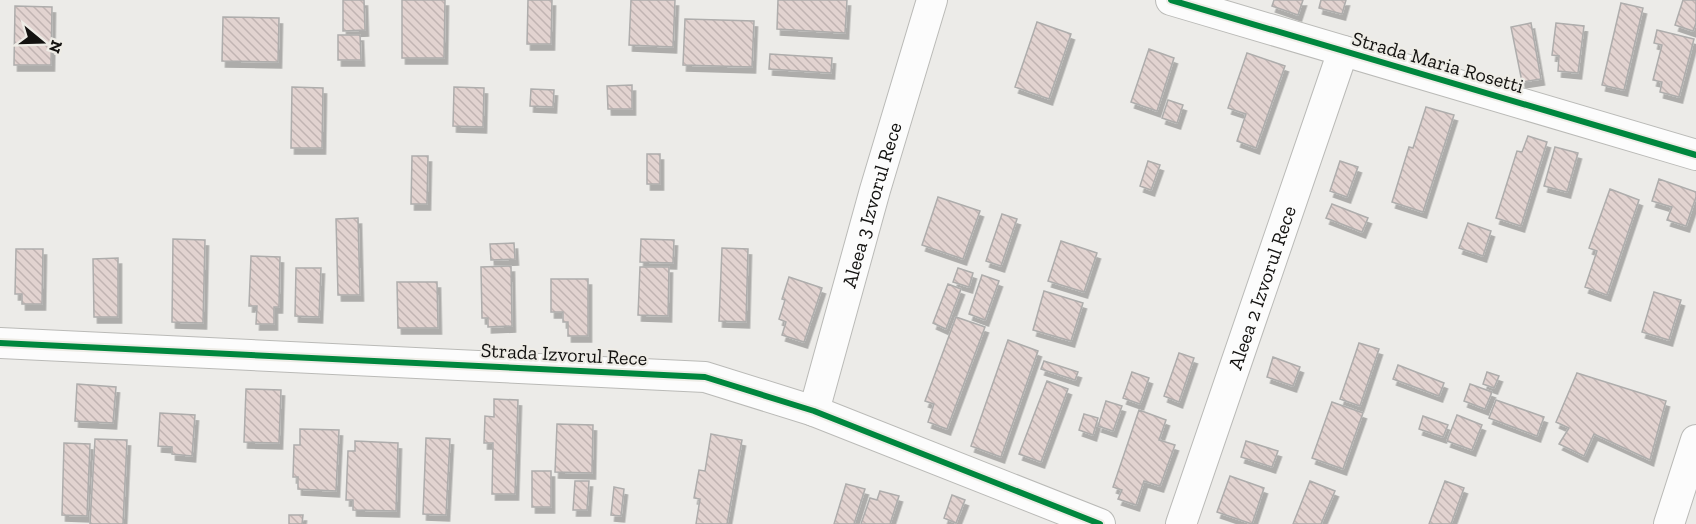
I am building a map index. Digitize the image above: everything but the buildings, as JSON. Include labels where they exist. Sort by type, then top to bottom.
[{"type":"street","name":"Aleea 3 Izvorul Rece","points":[[814,411],[875,190],[932,0]]},
{"type":"street","name":"Strada Maria Rosetti","points":[[1171,0],[1696,155]]},
{"type":"street","name":"Aleea 2 Izvorul Rece","points":[[1181,524],[1343,51]]},
{"type":"street","name":"Strada Izvorul Rece","points":[[0,343],[705,377],[814,411],[1101,524]]},
{"type":"street","points":[[1669,524],[1696,440]]},
{"type":"cycle path","points":[[1171,0],[1696,155]]},
{"type":"cycle path","points":[[0,343],[705,377],[814,411],[1100,524]]}]
